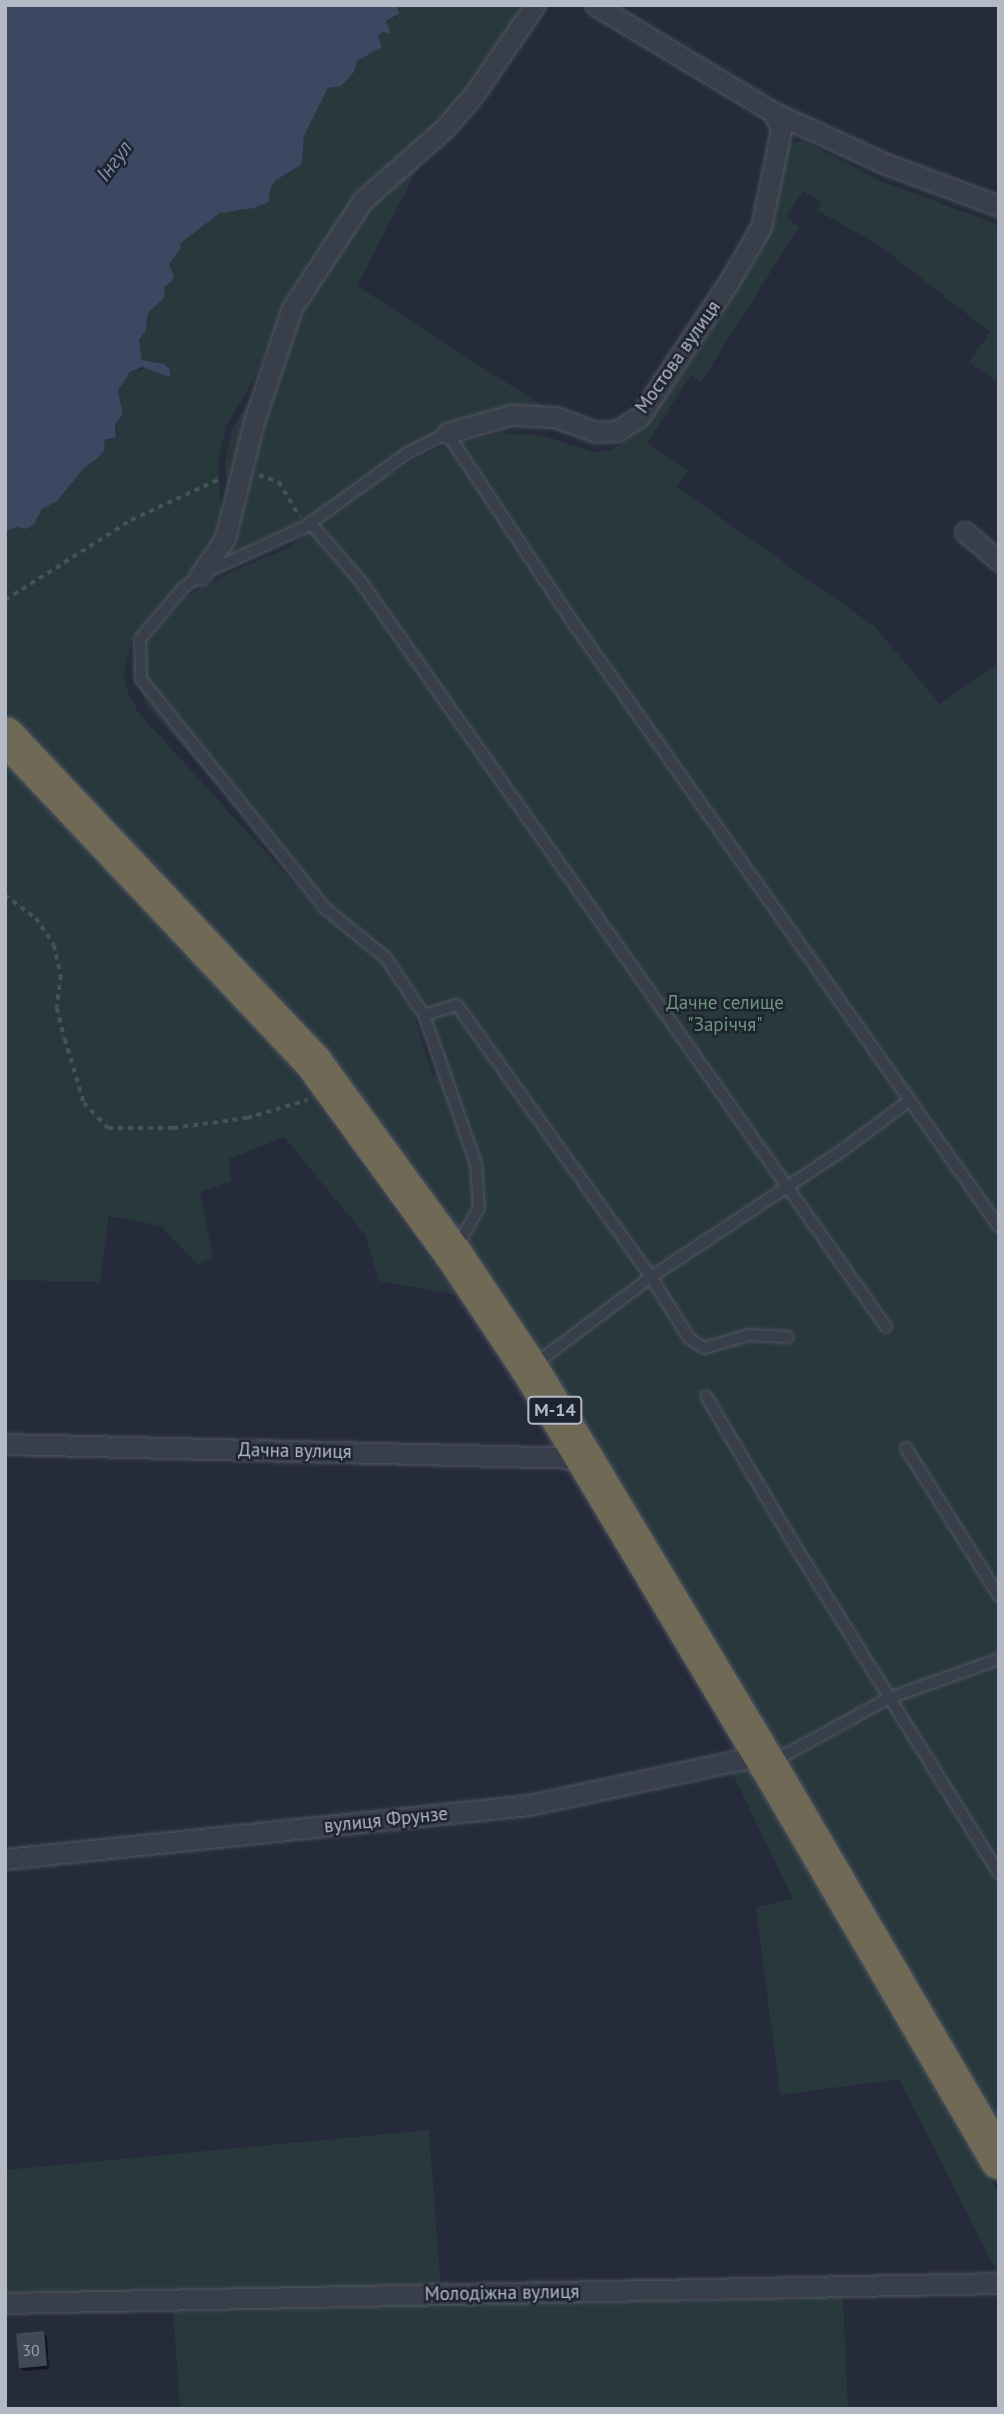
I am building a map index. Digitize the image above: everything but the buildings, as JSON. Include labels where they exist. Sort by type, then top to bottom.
[{"type":"highway","name":"М-14","points":[[5,735],[313,1062],[453,1254],[529,1368],[584,1458],[765,1760],[999,2161]]},
{"type":"street","points":[[200,575],[225,538],[255,418],[292,308],[363,200],[446,127],[475,93],[535,5]]},
{"type":"street","points":[[595,5],[773,112],[886,164],[999,206]]},
{"type":"street","name":"Мостова вулиця","points":[[447,433],[511,415],[556,417],[596,432],[617,431],[640,416],[730,280],[761,227],[781,130],[773,112]]},
{"type":"street","points":[[965,532],[999,561]]},
{"type":"street","name":"Дачна вулиця","points":[[5,1444],[584,1458]]},
{"type":"street","name":"вулиця Фрунзе","points":[[5,1859],[529,1805],[765,1760]]},
{"type":"street","name":"Молодіжна вулиця","points":[[5,2303],[999,2283]]},
{"type":"lane","points":[[453,1254],[479,1208],[476,1164],[424,1015],[386,958],[324,908],[141,679],[140,639],[183,588],[200,575],[308,525],[406,454],[447,433],[580,632],[999,1227]]},
{"type":"lane","points":[[308,525],[359,579],[886,1327]]},
{"type":"lane","points":[[424,1015],[457,1005],[651,1277],[689,1338],[704,1348],[749,1335],[788,1337]]},
{"type":"lane","points":[[529,1368],[651,1277],[787,1187],[909,1101]]},
{"type":"lane","points":[[706,1396],[999,1874]]},
{"type":"lane","points":[[906,1448],[999,1595]]},
{"type":"lane","points":[[765,1760],[889,1698],[999,1660]]},
{"type":"path","points":[[5,600],[131,520],[242,469],[279,482],[308,525]]},
{"type":"path","points":[[5,895],[36,918],[54,945],[61,975],[57,1008],[65,1039],[84,1103],[108,1128],[173,1128],[247,1118],[336,1092]]},
{"type":"green space","name":"Дачне селище \"Заріччя\"","points":[[397,5],[531,5],[472,90],[416,148],[283,313],[255,377],[226,426],[218,464],[222,519],[220,529],[203,558],[132,641],[124,672],[126,688],[138,712],[319,911],[388,967],[412,1010],[433,1076],[446,1071],[408,980],[381,947],[325,904],[147,707],[134,672],[142,645],[185,597],[233,571],[288,548],[342,503],[410,462],[439,448],[500,433],[540,435],[592,452],[612,450],[621,443],[632,433],[733,278],[781,146],[803,141],[879,180],[999,225],[999,383],[969,362],[990,332],[880,246],[817,210],[821,202],[803,191],[786,217],[799,227],[701,382],[691,375],[647,443],[688,471],[677,487],[874,626],[940,704],[999,663],[999,2144],[582,1438],[213,937],[5,713],[5,532],[16,527],[21,529],[42,509],[53,504],[85,467],[100,456],[105,449],[104,440],[110,440],[118,432],[115,425],[123,414],[118,392],[130,372],[164,364],[142,360],[139,340],[147,327],[148,313],[165,297],[164,287],[174,276],[169,264],[180,249],[181,243],[220,213],[229,209],[239,211],[269,202],[270,189],[275,181],[292,171],[303,159],[304,136],[328,88],[345,80],[354,72],[357,61],[376,50],[381,42],[378,36],[388,26],[386,21],[398,16]]},
{"type":"green space","points":[[422,160],[357,286],[601,444],[544,427],[520,424],[498,424],[435,441],[407,455],[285,542],[229,565],[210,561],[228,493],[225,463],[232,429],[255,392],[276,344],[378,193]]},
{"type":"green space","points":[[5,755],[272,1042],[456,1295],[379,1281],[365,1235],[284,1137],[229,1159],[231,1181],[200,1192],[213,1257],[198,1264],[161,1226],[109,1216],[100,1282],[5,1280]]},
{"type":"green space","points":[[745,1767],[754,1776],[999,2193],[999,2276],[899,2079],[780,2095],[756,1907],[793,1899],[731,1770]]},
{"type":"green space","points":[[429,2130],[441,2291],[5,2301],[5,2170]]},
{"type":"green space","points":[[843,2296],[848,2409],[180,2409],[173,2308],[610,2300],[705,2301]]},
{"type":"water","name":"Інгул","points":[[5,5],[397,5],[399,14],[386,21],[391,34],[383,32],[378,36],[382,47],[357,61],[354,72],[341,86],[328,88],[304,136],[302,164],[275,181],[270,189],[269,202],[254,208],[220,213],[181,243],[180,249],[169,264],[174,276],[172,281],[164,287],[165,297],[148,313],[146,330],[139,340],[142,360],[164,364],[170,370],[170,377],[142,367],[130,372],[118,391],[123,414],[115,425],[116,437],[104,440],[105,449],[100,456],[85,467],[56,502],[42,509],[34,524],[26,529],[16,527],[5,532]]}]
